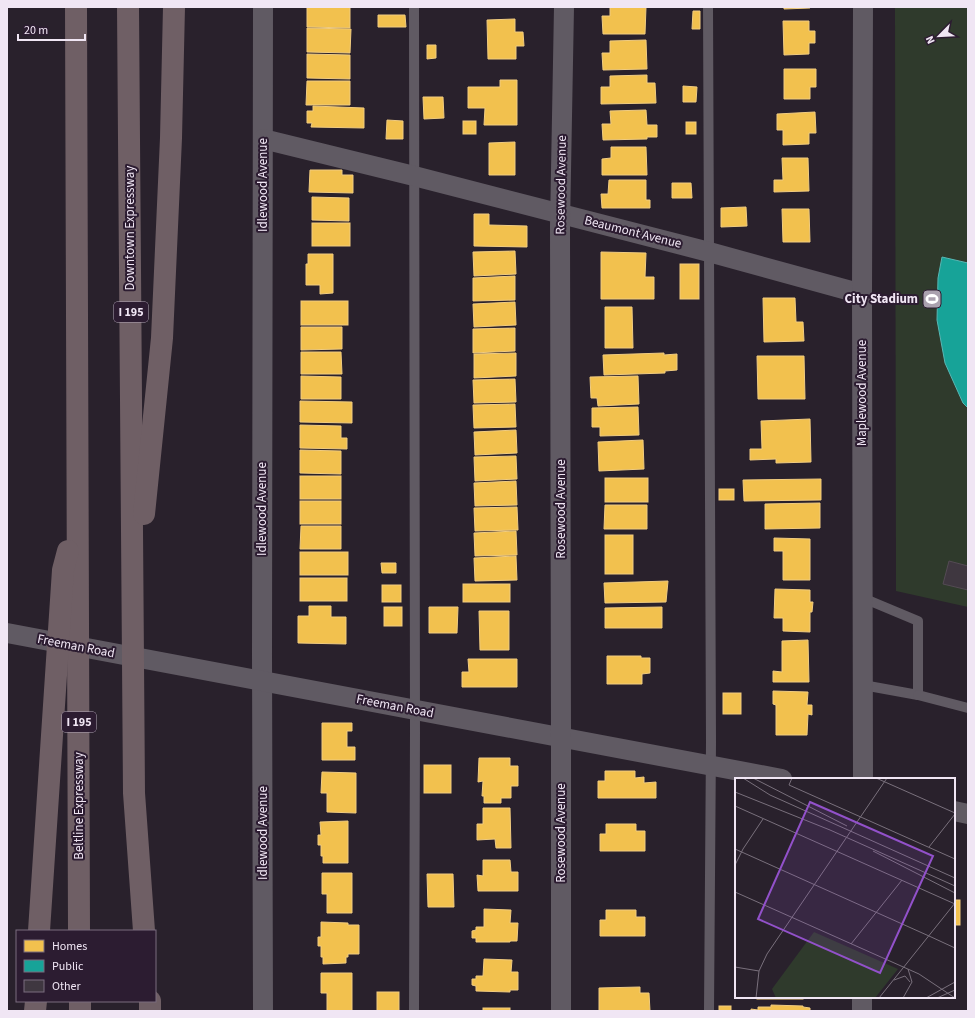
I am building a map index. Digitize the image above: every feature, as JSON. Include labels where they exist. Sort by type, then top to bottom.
[{"type":"highway","name":"I 195","points":[[76,7],[78,513]]},
{"type":"highway","name":"Downtown Expressway","points":[[128,7],[133,617]]},
{"type":"highway","points":[[133,617],[162,338],[171,146],[174,7]]},
{"type":"highway","points":[[39,930],[64,570],[78,513]]},
{"type":"highway","name":"Beltline Expressway","points":[[78,513],[80,930]]},
{"type":"highway","name":"I 195","points":[[133,617],[134,793],[144,930]]},
{"type":"street","name":"Idlewood Avenue","points":[[263,7],[263,1011]]},
{"type":"street","name":"Rosewood Avenue","points":[[561,1011],[562,737],[560,214],[564,7]]},
{"type":"street","name":"Maplewood Avenue","points":[[863,7],[863,778]]},
{"type":"street","name":"Beaumont Avenue","points":[[263,139],[414,176],[709,252],[862,294]]},
{"type":"street","name":"Freeman Road","points":[[7,632],[777,778]]},
{"type":"street","points":[[955,811],[968,814]]},
{"type":"street","points":[[862,998],[862,1011]]},
{"type":"lane","points":[[414,7],[414,1011]]},
{"type":"lane","points":[[708,7],[711,766],[709,1011]]},
{"type":"lane","points":[[863,598],[918,621],[918,695]]},
{"type":"lane","points":[[863,685],[918,695],[968,708]]},
{"type":"green space","name":"City Stadium","points":[[895,7],[968,7],[968,607],[896,591]]},
{"type":"building: Homes","points":[[307,7],[350,7],[350,28],[307,27]]},
{"type":"building: Homes","points":[[610,7],[646,7],[645,34],[603,34],[602,16],[610,16]]},
{"type":"building: Homes","points":[[784,7],[809,7],[810,8],[784,9]]},
{"type":"building: Homes","points":[[693,11],[700,11],[700,29],[692,29]]},
{"type":"building: Homes","points":[[378,15],[405,15],[406,27],[378,27]]},
{"type":"building: Homes","points":[[515,19],[515,32],[523,32],[524,46],[516,46],[516,59],[488,59],[487,20]]},
{"type":"building: Homes","points":[[783,21],[809,21],[809,31],[815,31],[815,43],[809,43],[809,54],[784,55]]},
{"type":"building: Homes","points":[[307,28],[351,29],[350,53],[307,52]]},
{"type":"building: Homes","points":[[646,40],[647,69],[603,70],[602,53],[610,53],[610,41]]},
{"type":"building: Homes","points":[[427,45],[436,45],[436,58],[427,59]]},
{"type":"building: Homes","points":[[307,54],[350,55],[350,79],[307,78]]},
{"type":"building: Homes","points":[[784,69],[816,69],[816,87],[810,87],[810,99],[784,99]]},
{"type":"building: Homes","points":[[647,75],[647,83],[655,83],[656,103],[601,104],[601,87],[610,87],[610,76]]},
{"type":"building: Homes","points":[[500,80],[517,80],[517,125],[484,125],[485,108],[468,108],[468,87],[500,87]]},
{"type":"building: Homes","points":[[307,81],[350,81],[350,105],[306,105]]},
{"type":"building: Homes","points":[[683,86],[697,87],[696,102],[683,102]]},
{"type":"building: Homes","points":[[423,97],[443,97],[444,118],[424,119]]},
{"type":"building: Homes","points":[[313,106],[364,108],[364,128],[311,127],[312,123],[307,123],[307,111],[313,111]]},
{"type":"building: Homes","points":[[646,110],[647,125],[657,125],[657,137],[647,137],[647,139],[603,140],[602,124],[611,124],[610,111]]},
{"type":"building: Homes","points":[[815,112],[816,133],[809,133],[809,144],[783,145],[783,130],[777,130],[777,114]]},
{"type":"building: Homes","points":[[387,120],[403,121],[403,139],[386,139]]},
{"type":"building: Homes","points":[[463,121],[476,121],[476,134],[463,134]]},
{"type":"building: Homes","points":[[686,122],[696,122],[696,134],[686,134]]},
{"type":"building: Homes","points":[[515,142],[515,175],[489,175],[489,143]]},
{"type":"building: Homes","points":[[611,147],[646,147],[647,175],[602,175],[602,159],[611,158]]},
{"type":"building: Homes","points":[[782,158],[808,158],[809,191],[774,192],[774,180],[783,180]]},
{"type":"building: Homes","points":[[310,170],[342,170],[342,175],[353,175],[353,193],[309,192]]},
{"type":"building: Homes","points":[[609,180],[646,180],[646,200],[650,200],[650,208],[602,208],[601,194],[608,194]]},
{"type":"building: Homes","points":[[672,183],[691,183],[692,198],[672,198]]},
{"type":"building: Homes","points":[[312,197],[349,198],[349,221],[312,220]]},
{"type":"building: Homes","points":[[746,207],[747,226],[721,227],[721,208]]},
{"type":"building: Homes","points":[[782,209],[809,209],[810,242],[783,242]]},
{"type":"building: Homes","points":[[474,214],[489,214],[489,225],[527,226],[527,247],[474,246]]},
{"type":"building: Homes","points":[[312,223],[350,223],[350,246],[312,246]]},
{"type":"building: Homes","points":[[515,251],[516,274],[474,276],[473,252]]},
{"type":"building: Homes","points":[[601,252],[646,253],[645,277],[654,277],[654,299],[601,299]]},
{"type":"building: Homes","points":[[308,254],[333,254],[333,293],[320,294],[320,285],[306,285],[306,264],[308,264]]},
{"type":"building: Homes","points":[[680,264],[699,264],[699,299],[680,299]]},
{"type":"building: Homes","points":[[515,276],[515,300],[473,301],[473,278]]},
{"type":"building: Homes","points":[[763,298],[795,298],[796,322],[803,322],[804,341],[764,342]]},
{"type":"building: Homes","points":[[301,301],[348,301],[348,325],[301,325]]},
{"type":"building: Homes","points":[[515,302],[516,325],[474,327],[473,304]]},
{"type":"building: Homes","points":[[605,307],[632,307],[633,348],[605,348]]},
{"type":"building: Homes","points":[[301,327],[342,327],[342,349],[301,350]]},
{"type":"building: Homes","points":[[515,328],[515,351],[473,353],[473,329]]},
{"type":"building: Homes","points":[[301,352],[341,352],[342,374],[301,374]]},
{"type":"building: Homes","points":[[516,353],[516,376],[474,378],[474,354]]},
{"type":"building: Homes","points":[[664,353],[664,355],[677,354],[677,370],[665,371],[665,373],[604,375],[603,355]]},
{"type":"building: Homes","points":[[757,356],[804,356],[805,399],[758,399]]},
{"type":"building: Homes","points":[[301,376],[341,377],[341,399],[301,399]]},
{"type":"building: Homes","points":[[638,376],[639,404],[598,406],[597,398],[591,398],[590,377]]},
{"type":"building: Homes","points":[[515,379],[516,402],[474,403],[473,380]]},
{"type":"building: Homes","points":[[300,401],[352,402],[352,423],[300,422]]},
{"type":"building: Homes","points":[[515,404],[516,427],[474,428],[473,405]]},
{"type":"building: Homes","points":[[638,407],[639,435],[600,436],[600,427],[592,427],[592,408]]},
{"type":"building: Homes","points":[[810,419],[811,462],[776,463],[776,459],[750,460],[750,449],[762,449],[761,421]]},
{"type":"building: Homes","points":[[300,425],[341,426],[341,438],[347,438],[347,449],[300,448]]},
{"type":"building: Homes","points":[[516,430],[517,453],[475,455],[474,432]]},
{"type":"building: Homes","points":[[643,440],[644,469],[599,471],[598,442]]},
{"type":"building: Homes","points":[[300,450],[341,451],[341,474],[300,473]]},
{"type":"building: Homes","points":[[516,456],[517,479],[475,481],[474,457]]},
{"type":"building: Homes","points":[[300,476],[341,476],[341,499],[300,499]]},
{"type":"building: Homes","points":[[605,478],[648,478],[648,502],[605,502]]},
{"type":"building: Homes","points":[[821,479],[821,500],[744,501],[743,480]]},
{"type":"building: Homes","points":[[516,481],[517,505],[475,506],[474,483]]},
{"type":"building: Homes","points":[[719,489],[734,489],[734,500],[719,500]]},
{"type":"building: Homes","points":[[300,501],[341,501],[341,524],[300,524]]},
{"type":"building: Homes","points":[[820,503],[820,528],[765,529],[765,504]]},
{"type":"building: Homes","points":[[605,505],[647,505],[647,529],[604,529]]},
{"type":"building: Homes","points":[[517,507],[518,530],[475,531],[474,508]]},
{"type":"building: Homes","points":[[301,526],[341,526],[341,549],[300,549]]},
{"type":"building: Homes","points":[[516,531],[517,555],[475,556],[474,533]]},
{"type":"building: Homes","points":[[605,535],[633,535],[633,574],[605,574]]},
{"type":"building: Homes","points":[[774,538],[810,539],[810,580],[783,580],[783,551],[774,551]]},
{"type":"building: Homes","points":[[300,552],[348,552],[348,575],[300,575]]},
{"type":"building: Homes","points":[[516,556],[517,580],[475,581],[474,558]]},
{"type":"building: Homes","points":[[381,563],[396,563],[396,573],[382,573]]},
{"type":"building: Homes","points":[[300,578],[347,578],[347,601],[300,601]]},
{"type":"building: Homes","points":[[668,581],[666,602],[605,603],[604,583]]},
{"type":"building: Homes","points":[[463,584],[510,584],[510,602],[463,602]]},
{"type":"building: Homes","points":[[382,585],[401,585],[401,602],[382,602]]},
{"type":"building: Homes","points":[[775,589],[810,590],[810,602],[813,602],[812,612],[810,612],[810,632],[783,631],[783,618],[774,618]]},
{"type":"building: Homes","points":[[309,606],[331,606],[331,617],[346,617],[346,644],[298,643],[298,616],[309,616]]},
{"type":"building: Homes","points":[[384,607],[402,607],[402,626],[384,626]]},
{"type":"building: Homes","points":[[429,607],[458,607],[457,633],[429,633]]},
{"type":"building: Homes","points":[[662,607],[662,628],[605,628],[605,608]]},
{"type":"building: Homes","points":[[479,611],[509,611],[509,650],[480,650]]},
{"type":"building: Homes","points":[[808,640],[809,682],[773,682],[773,671],[782,672],[782,641]]},
{"type":"building: Homes","points":[[607,656],[641,656],[641,658],[650,658],[650,673],[642,674],[642,684],[607,684]]},
{"type":"building: Homes","points":[[468,659],[517,659],[517,687],[462,687],[462,672],[469,672]]},
{"type":"building: Homes","points":[[773,691],[808,692],[807,705],[812,705],[812,715],[808,714],[807,735],[776,735],[776,705],[773,704]]},
{"type":"building: Homes","points":[[723,693],[741,693],[741,714],[723,714]]},
{"type":"building: Homes","points":[[322,723],[352,723],[352,731],[347,731],[347,747],[355,747],[355,760],[322,760]]},
{"type":"building: Homes","points":[[479,758],[510,758],[510,766],[518,766],[518,786],[511,786],[511,798],[501,798],[501,803],[484,803],[484,796],[482,796],[483,781],[478,782]]},
{"type":"building: Homes","points":[[424,765],[451,765],[451,793],[424,793]]},
{"type":"building: Homes","points":[[605,771],[635,771],[635,778],[644,777],[644,783],[656,782],[656,798],[598,798],[598,781],[605,781]]},
{"type":"building: Homes","points":[[322,772],[356,773],[356,813],[327,812],[327,793],[321,793]]},
{"type":"building: Homes","points":[[483,808],[510,808],[511,848],[496,848],[495,839],[477,840],[477,824],[483,824]]},
{"type":"building: Homes","points":[[348,821],[348,863],[323,863],[323,856],[321,856],[321,845],[318,845],[318,835],[321,835],[320,822]]},
{"type":"building: Homes","points":[[606,824],[636,824],[636,831],[645,831],[645,851],[600,851],[600,834],[606,834]]},
{"type":"building: Homes","points":[[483,860],[510,860],[511,872],[518,872],[518,891],[478,891],[477,875],[483,876]]},
{"type":"building: Homes","points":[[322,873],[352,873],[352,913],[327,913],[327,894],[322,894]]},
{"type":"building: Homes","points":[[427,874],[453,874],[454,907],[428,907]]},
{"type":"building: Homes","points":[[955,900],[960,900],[960,925],[955,925]]},
{"type":"building: Homes","points":[[484,909],[511,910],[510,923],[518,923],[517,941],[476,942],[476,938],[472,938],[472,931],[476,930],[476,927],[484,927]]},
{"type":"building: Homes","points":[[606,910],[636,910],[636,917],[645,917],[645,936],[600,936],[600,920],[606,920]]},
{"type":"building: Homes","points":[[321,922],[359,925],[359,954],[348,954],[348,957],[346,957],[346,963],[323,964],[323,957],[321,957],[321,946],[318,946],[318,937],[321,937]]},
{"type":"building: Homes","points":[[484,959],[512,960],[511,972],[518,972],[518,990],[510,990],[510,992],[476,991],[476,986],[472,985],[472,979],[476,979],[476,976],[483,976]]},
{"type":"building: Homes","points":[[321,973],[352,973],[352,1011],[327,1011],[327,993],[321,993]]},
{"type":"building: Homes","points":[[640,987],[640,993],[649,993],[650,1011],[599,1011],[599,988]]},
{"type":"building: Homes","points":[[377,992],[399,992],[399,1011],[377,1011]]},
{"type":"building: Homes","points":[[757,998],[803,998],[803,999]]},
{"type":"building: Homes","points":[[771,1005],[803,1006],[810,1008],[810,1011],[751,1011],[751,1009],[758,1010],[758,1007],[771,1007]]},
{"type":"building: Homes","points":[[719,1006],[731,1006],[731,1011],[719,1011]]},
{"type":"building: Homes","points":[[483,1008],[510,1008],[510,1011],[483,1011]]},
{"type":"building: Public","points":[[942,257],[968,263],[968,408],[963,403],[945,363],[937,320],[938,278]]},
{"type":"building: Other","points":[[949,561],[968,566],[968,590],[943,584]]},
{"type":"place","name":"City Stadium","points":[[932,299]]}]
